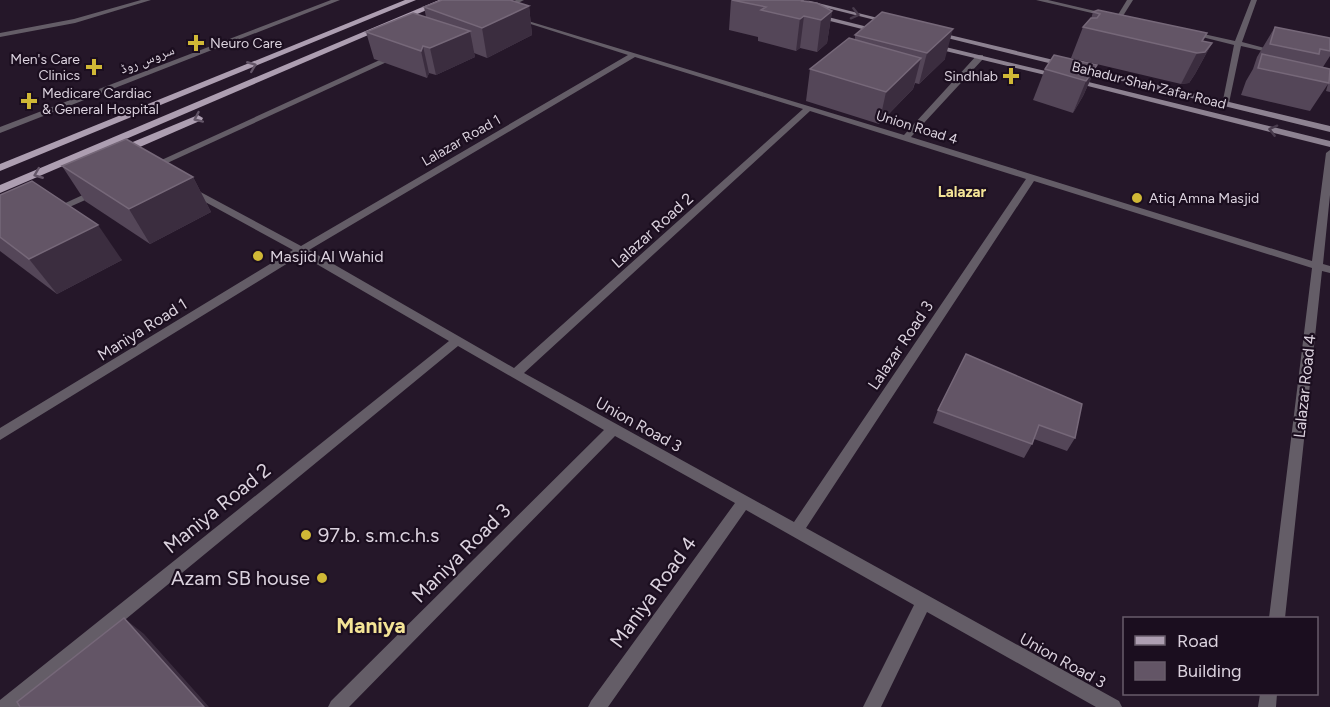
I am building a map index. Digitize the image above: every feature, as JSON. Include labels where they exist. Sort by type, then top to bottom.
[{"type":"main road","points":[[62,144],[101,117],[390,0]]},
{"type":"main road","points":[[0,168],[412,0]]},
{"type":"main road","points":[[798,0],[902,25]]},
{"type":"main road","points":[[215,110],[448,2]]},
{"type":"main road","points":[[0,189],[448,2]]},
{"type":"main road","points":[[808,14],[888,34]]},
{"type":"main road","name":"Bahadur Shah Zafar Road","points":[[925,31],[1330,129]]},
{"type":"main road","name":"Bahadur Shah Zafar Road","points":[[923,43],[1330,144]]},
{"type":"main road","points":[[76,159],[129,148],[204,115]]},
{"type":"street","points":[[0,35],[36,31],[85,20],[148,0]]},
{"type":"street","points":[[313,0],[326,4]]},
{"type":"street","name":"سروس روڈ","points":[[0,130],[337,0]]},
{"type":"street","name":"Union Road 4","points":[[520,0],[495,12],[1324,268]]},
{"type":"street","points":[[1039,0],[1130,20]]},
{"type":"street","points":[[1119,18],[1130,0]]},
{"type":"street","points":[[1225,103],[1238,44],[1254,0]]},
{"type":"street","points":[[1184,32],[1284,53]]},
{"type":"street","name":"Union Road 3","points":[[412,50],[145,170],[175,181],[301,250],[515,374],[1113,707]]},
{"type":"street","name":"Lalazar Road 1","points":[[301,250],[635,54]]},
{"type":"street","points":[[906,138],[980,57]]},
{"type":"street","name":"Lalazar Road 2","points":[[515,374],[809,108]]},
{"type":"street","name":"Lalazar Road 4","points":[[1277,617],[1324,268],[1330,153]]},
{"type":"street","name":"Lalazar Road 3","points":[[796,531],[1032,177]]},
{"type":"street","points":[[43,215],[107,187]]},
{"type":"street","name":"Maniya Road 1","points":[[0,435],[301,250]]},
{"type":"street","name":"Maniya Road 2","points":[[5,707],[457,341]]},
{"type":"street","name":"Maniya Road 3","points":[[337,707],[614,429]]},
{"type":"street","name":"Maniya Road 4","points":[[597,707],[744,502]]},
{"type":"street","points":[[872,707],[924,602]]},
{"type":"building","points":[[442,0],[510,0],[529,6],[482,28],[424,7]]},
{"type":"building","points":[[732,0],[803,0],[817,3],[832,11],[821,20],[804,16],[800,19],[761,10],[766,7]]},
{"type":"building","points":[[1098,10],[1207,33],[1202,41],[1212,43],[1205,52],[1197,53],[1083,27],[1091,18],[1097,18],[1100,14],[1093,12]]},
{"type":"building","points":[[882,12],[953,29],[927,53],[855,35]]},
{"type":"building","points":[[413,13],[470,31],[430,48],[423,46],[421,51],[366,32]]},
{"type":"building","points":[[1275,27],[1330,38],[1330,51],[1320,49],[1319,54],[1270,44]]},
{"type":"building","points":[[849,38],[921,58],[886,92],[810,69]]},
{"type":"building","points":[[1262,54],[1330,69],[1329,83],[1258,68]]},
{"type":"building","points":[[1054,55],[1097,65],[1086,81],[1045,69]]},
{"type":"building","points":[[126,139],[193,177],[129,209],[62,166]]},
{"type":"building","points":[[32,181],[98,225],[29,259],[0,237],[0,195]]},
{"type":"building","points":[[966,354],[1082,404],[1075,438],[1039,425],[1032,444],[938,410]]},
{"type":"building","points":[[124,618],[204,707],[20,707],[17,702]]},
{"type":"place","name":"Neuro Care","points":[[196,43]]},
{"type":"place","name":"Men's Care Clinics","points":[[94,67]]},
{"type":"place","name":"Sindhlab","points":[[1011,76]]},
{"type":"place","name":"Medicare Cardiac & General Hospital","points":[[29,101]]},
{"type":"place","name":"Atiq Amna Masjid","points":[[1137,198]]},
{"type":"place","name":"Masjid Al Wahid","points":[[258,256]]},
{"type":"place","name":"97.b. s.m.c.h.s","points":[[306,535]]},
{"type":"place","name":"Azam SB house","points":[[322,578]]},
{"type":"district","name":"Lalazar","points":[[962,192]]},
{"type":"district","name":"Maniya","points":[[371,626]]}]
